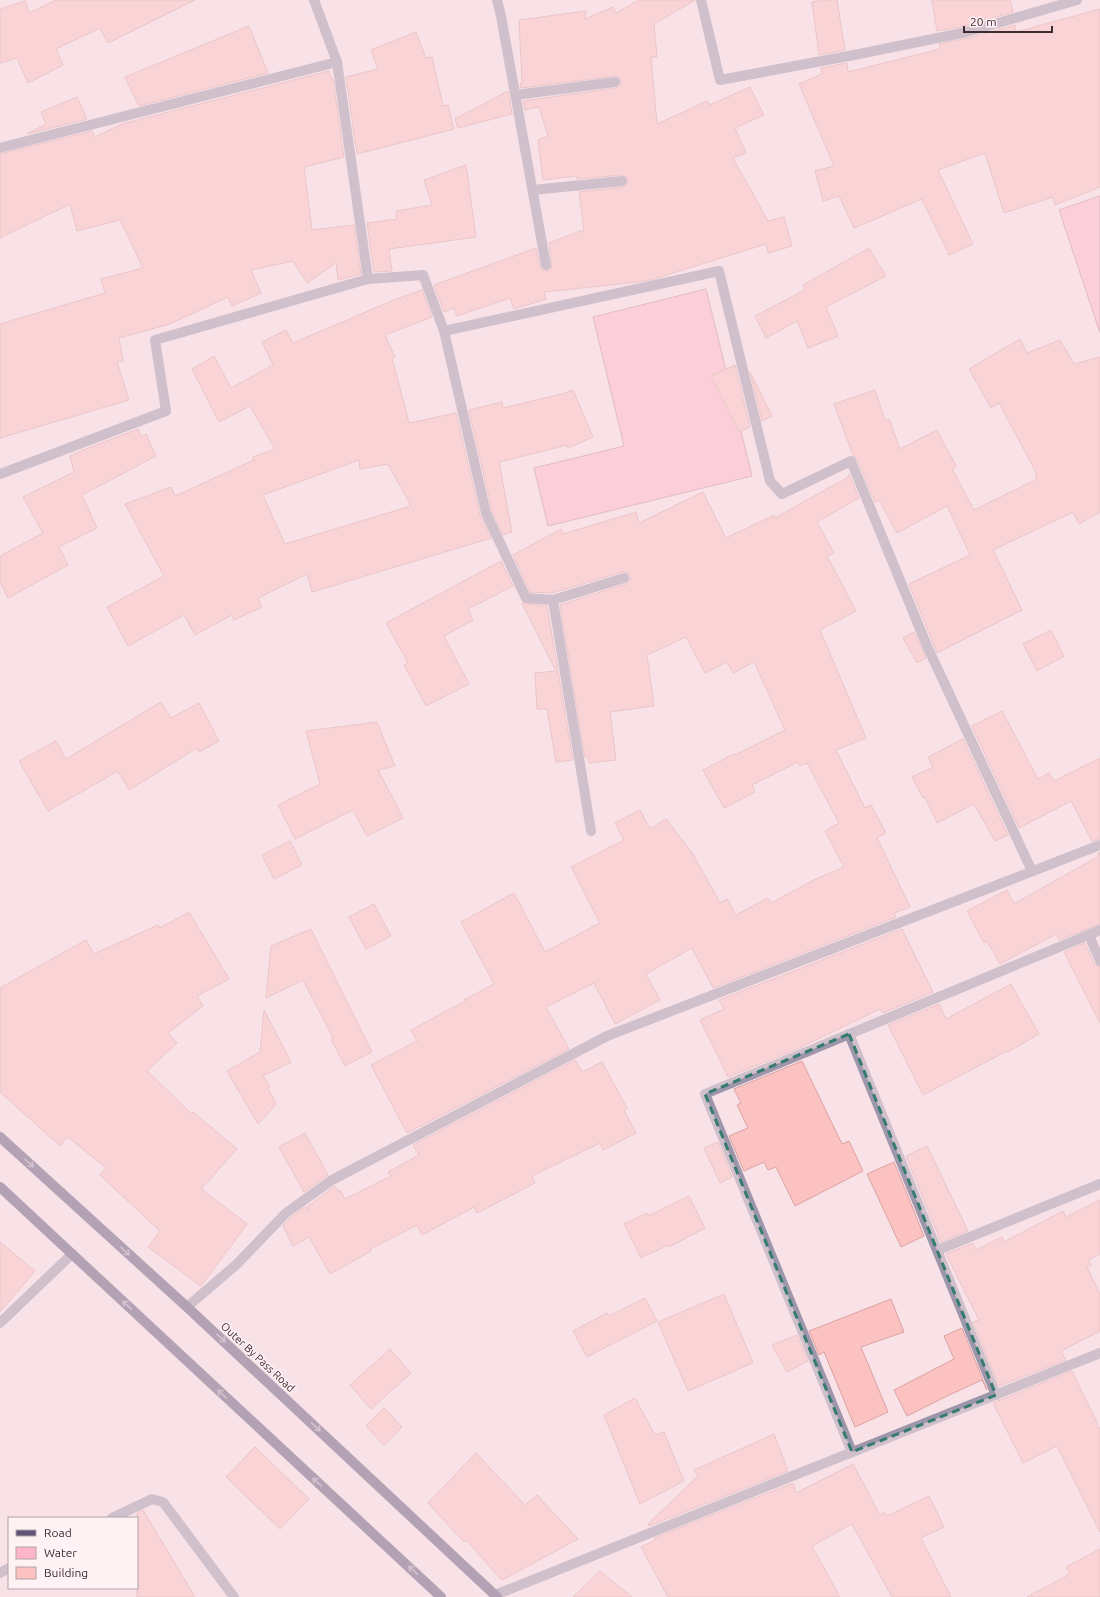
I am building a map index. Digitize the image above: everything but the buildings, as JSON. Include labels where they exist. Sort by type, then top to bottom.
[{"type":"main road","name":"Outer By Pass Road","points":[[0,1137],[187,1306],[496,1596]]},
{"type":"main road","points":[[0,1187],[441,1597]]},
{"type":"street","points":[[314,0],[337,62],[368,279]]},
{"type":"street","points":[[497,0],[502,16],[546,265]]},
{"type":"street","points":[[701,0],[720,80],[967,32],[1077,0]]},
{"type":"street","points":[[0,148],[337,62]]},
{"type":"street","points":[[516,95],[615,82]]},
{"type":"street","points":[[533,190],[622,181]]},
{"type":"street","points":[[444,331],[719,270],[770,481],[782,494],[851,461],[927,646],[1032,871]]},
{"type":"street","points":[[0,474],[166,412],[155,340],[368,279],[423,275],[444,331],[486,513],[526,598],[553,600],[624,578]]},
{"type":"street","points":[[553,600],[590,831]]},
{"type":"street","points":[[187,1306],[237,1264],[286,1213],[332,1180],[607,1036],[1100,845]]},
{"type":"street","points":[[852,1452],[705,1094],[1100,930]]},
{"type":"street","points":[[1089,935],[1100,961]]},
{"type":"street","points":[[850,1034],[996,1394]]},
{"type":"street","points":[[938,1250],[1100,1184]]},
{"type":"street","points":[[0,1323],[72,1254]]},
{"type":"street","points":[[496,1596],[1100,1353]]},
{"type":"street","points":[[114,1517],[152,1498],[163,1502],[234,1597]]},
{"type":"highlighted area","points":[[849,1034],[996,1395],[852,1452],[705,1094]]},
{"type":"water","points":[[1100,196],[1100,333],[1059,210]]},
{"type":"water","points":[[706,289],[752,476],[548,526],[534,468],[624,446],[593,317]]}]
